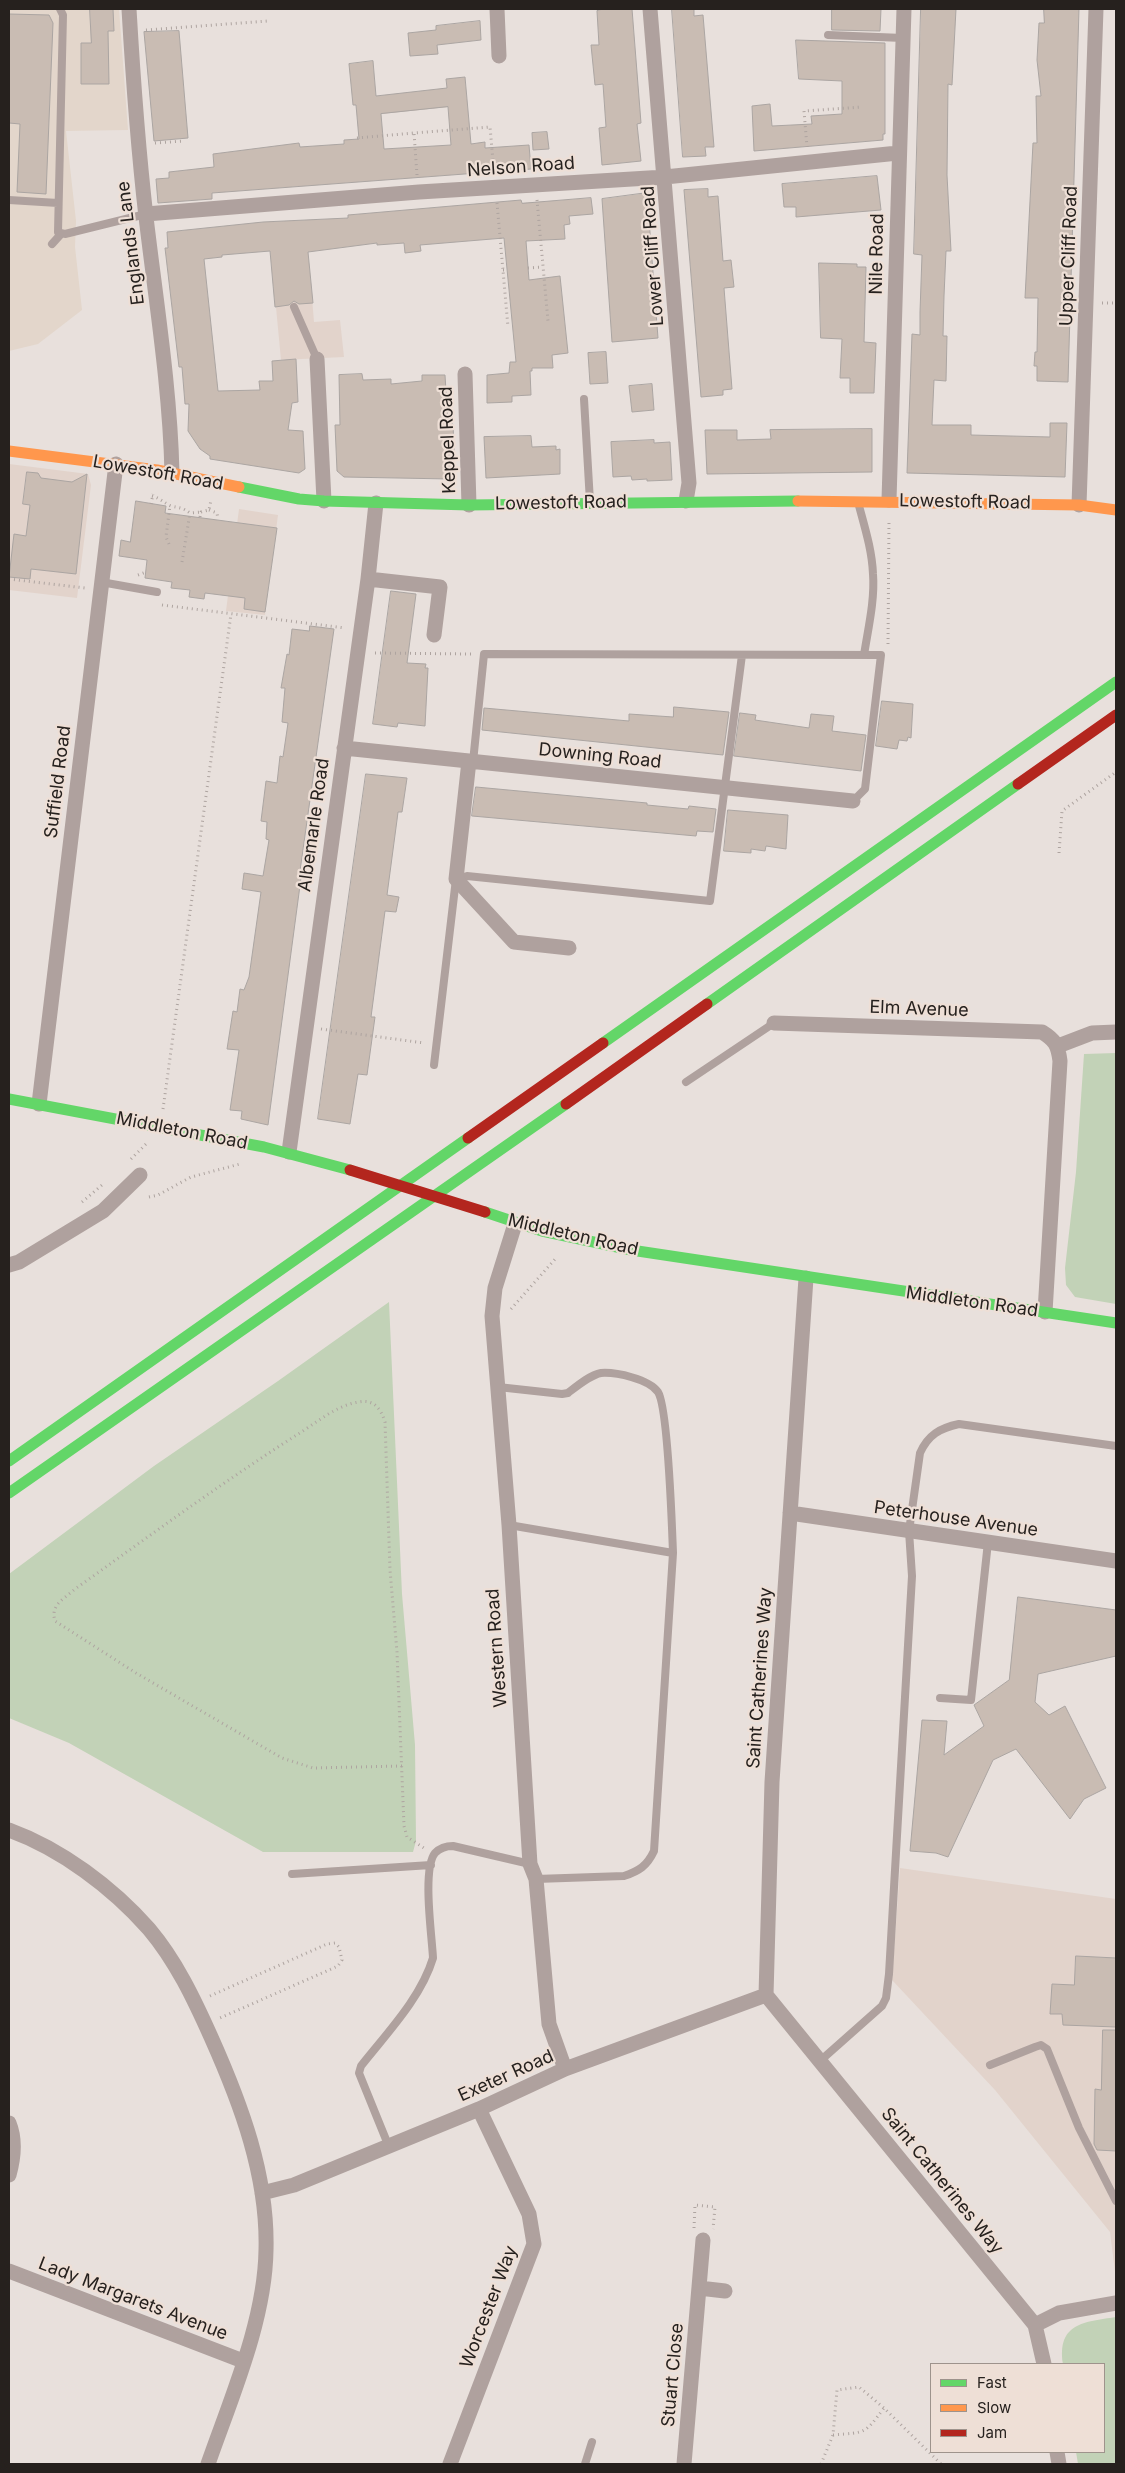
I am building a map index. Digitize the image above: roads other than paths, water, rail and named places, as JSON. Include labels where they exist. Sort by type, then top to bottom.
[{"type":"main road","name":"Lowestoft Road","points":[[9,451],[116,464],[172,473],[299,499],[324,501],[468,505],[590,502],[889,500],[1079,505],[1116,510]]},
{"type":"main road","points":[[9,1461],[1116,682]]},
{"type":"main road","points":[[9,1493],[380,1235],[1116,715]]},
{"type":"main road","name":"Middleton Road","points":[[9,1099],[289,1152],[485,1212],[515,1224],[612,1246],[806,1278],[1116,1323]]},
{"type":"street","name":"Englands Lane","points":[[129,9],[146,214],[166,369],[172,473]]},
{"type":"street","points":[[497,9],[499,56]]},
{"type":"street","name":"Lower Cliff Road","points":[[650,9],[689,483],[686,501]]},
{"type":"street","name":"Nile Road","points":[[889,500],[898,153],[904,9]]},
{"type":"street","name":"Upper Cliff Road","points":[[1079,505],[1096,9]]},
{"type":"street","name":"Nelson Road","points":[[146,214],[665,176],[898,153]]},
{"type":"street","points":[[317,359],[324,501]]},
{"type":"street","name":"Keppel Road","points":[[465,374],[468,505]]},
{"type":"street","name":"Suffield Road","points":[[39,1104],[116,464]]},
{"type":"street","name":"Albemarle Road","points":[[289,1152],[368,579],[376,503]]},
{"type":"street","points":[[368,579],[440,587],[434,636]]},
{"type":"street","name":"Downing Road","points":[[344,748],[853,801]]},
{"type":"street","points":[[471,761],[456,879],[514,942],[569,948]]},
{"type":"street","name":"Elm Avenue","points":[[774,1023],[1042,1032],[1058,1046]]},
{"type":"street","points":[[1045,1312],[1060,1061],[1058,1046],[1092,1033],[1116,1032]]},
{"type":"street","points":[[9,1265],[19,1262],[103,1211],[140,1175]]},
{"type":"street","name":"Western Road","points":[[515,1224],[494,1288],[492,1316],[509,1525],[530,1864],[536,1879],[550,2024],[566,2069]]},
{"type":"street","name":"Saint Catherines Way","points":[[806,1278],[772,1782],[766,1995],[1035,2325]]},
{"type":"street","name":"Peterhouse Avenue","points":[[790,1513],[1116,1561]]},
{"type":"street","points":[[10,1835],[61,1855],[116,1897],[150,1930],[188,1985],[228,2076],[256,2158],[262,2193],[266,2251],[260,2299],[244,2361],[208,2464]]},
{"type":"street","name":"Exeter Road","points":[[262,2193],[294,2185],[389,2147],[479,2109],[566,2069],[766,1995]]},
{"type":"street","name":"Worcester Way","points":[[450,2464],[534,2244],[529,2214],[479,2109]]},
{"type":"street","points":[[9,2123],[14,2136],[12,2164],[9,2175]]},
{"type":"street","name":"Stuart Close","points":[[684,2464],[703,2237]]},
{"type":"street","name":"Lady Margarets Avenue","points":[[9,2272],[244,2361]]},
{"type":"street","points":[[699,2288],[726,2291]]},
{"type":"street","points":[[1044,2363],[1035,2325],[1059,2313],[1116,2303]]},
{"type":"lane","points":[[60,9],[63,15],[58,232],[61,234]]},
{"type":"lane","points":[[828,35],[903,38]]},
{"type":"lane","points":[[9,200],[58,203]]},
{"type":"lane","points":[[52,244],[61,234],[146,214]]},
{"type":"lane","points":[[294,307],[317,359]]},
{"type":"lane","points":[[584,399],[590,502]]},
{"type":"lane","points":[[857,500],[870,548],[874,575],[864,655]]},
{"type":"lane","points":[[101,586],[157,592]]},
{"type":"lane","points":[[471,761],[484,654],[881,655],[865,789],[853,801]]},
{"type":"lane","points":[[434,1064],[456,879],[467,876],[710,901],[742,655]]},
{"type":"lane","points":[[686,1082],[774,1023]]},
{"type":"lane","points":[[498,1387],[562,1394],[602,1373],[637,1378],[650,1384],[658,1393],[663,1409],[673,1552],[654,1851],[648,1863],[638,1871],[624,1876],[536,1879]]},
{"type":"lane","points":[[820,2062],[869,2020],[886,1998],[890,1964],[912,1576],[909,1531],[920,1453],[924,1443],[932,1434],[944,1427],[959,1424],[1116,1446]]},
{"type":"lane","points":[[509,1525],[673,1552]]},
{"type":"lane","points":[[940,1698],[971,1700],[988,1542]]},
{"type":"lane","points":[[389,2147],[360,2073],[361,2066],[420,1988],[430,1970],[434,1958],[428,1884],[431,1865],[436,1853],[445,1847],[453,1846],[530,1864]]},
{"type":"lane","points":[[292,1874],[431,1865]]},
{"type":"lane","points":[[990,2065],[1035,2047],[1048,2048],[1079,2128],[1116,2200]]},
{"type":"lane","points":[[585,2464],[592,2442]]}]
